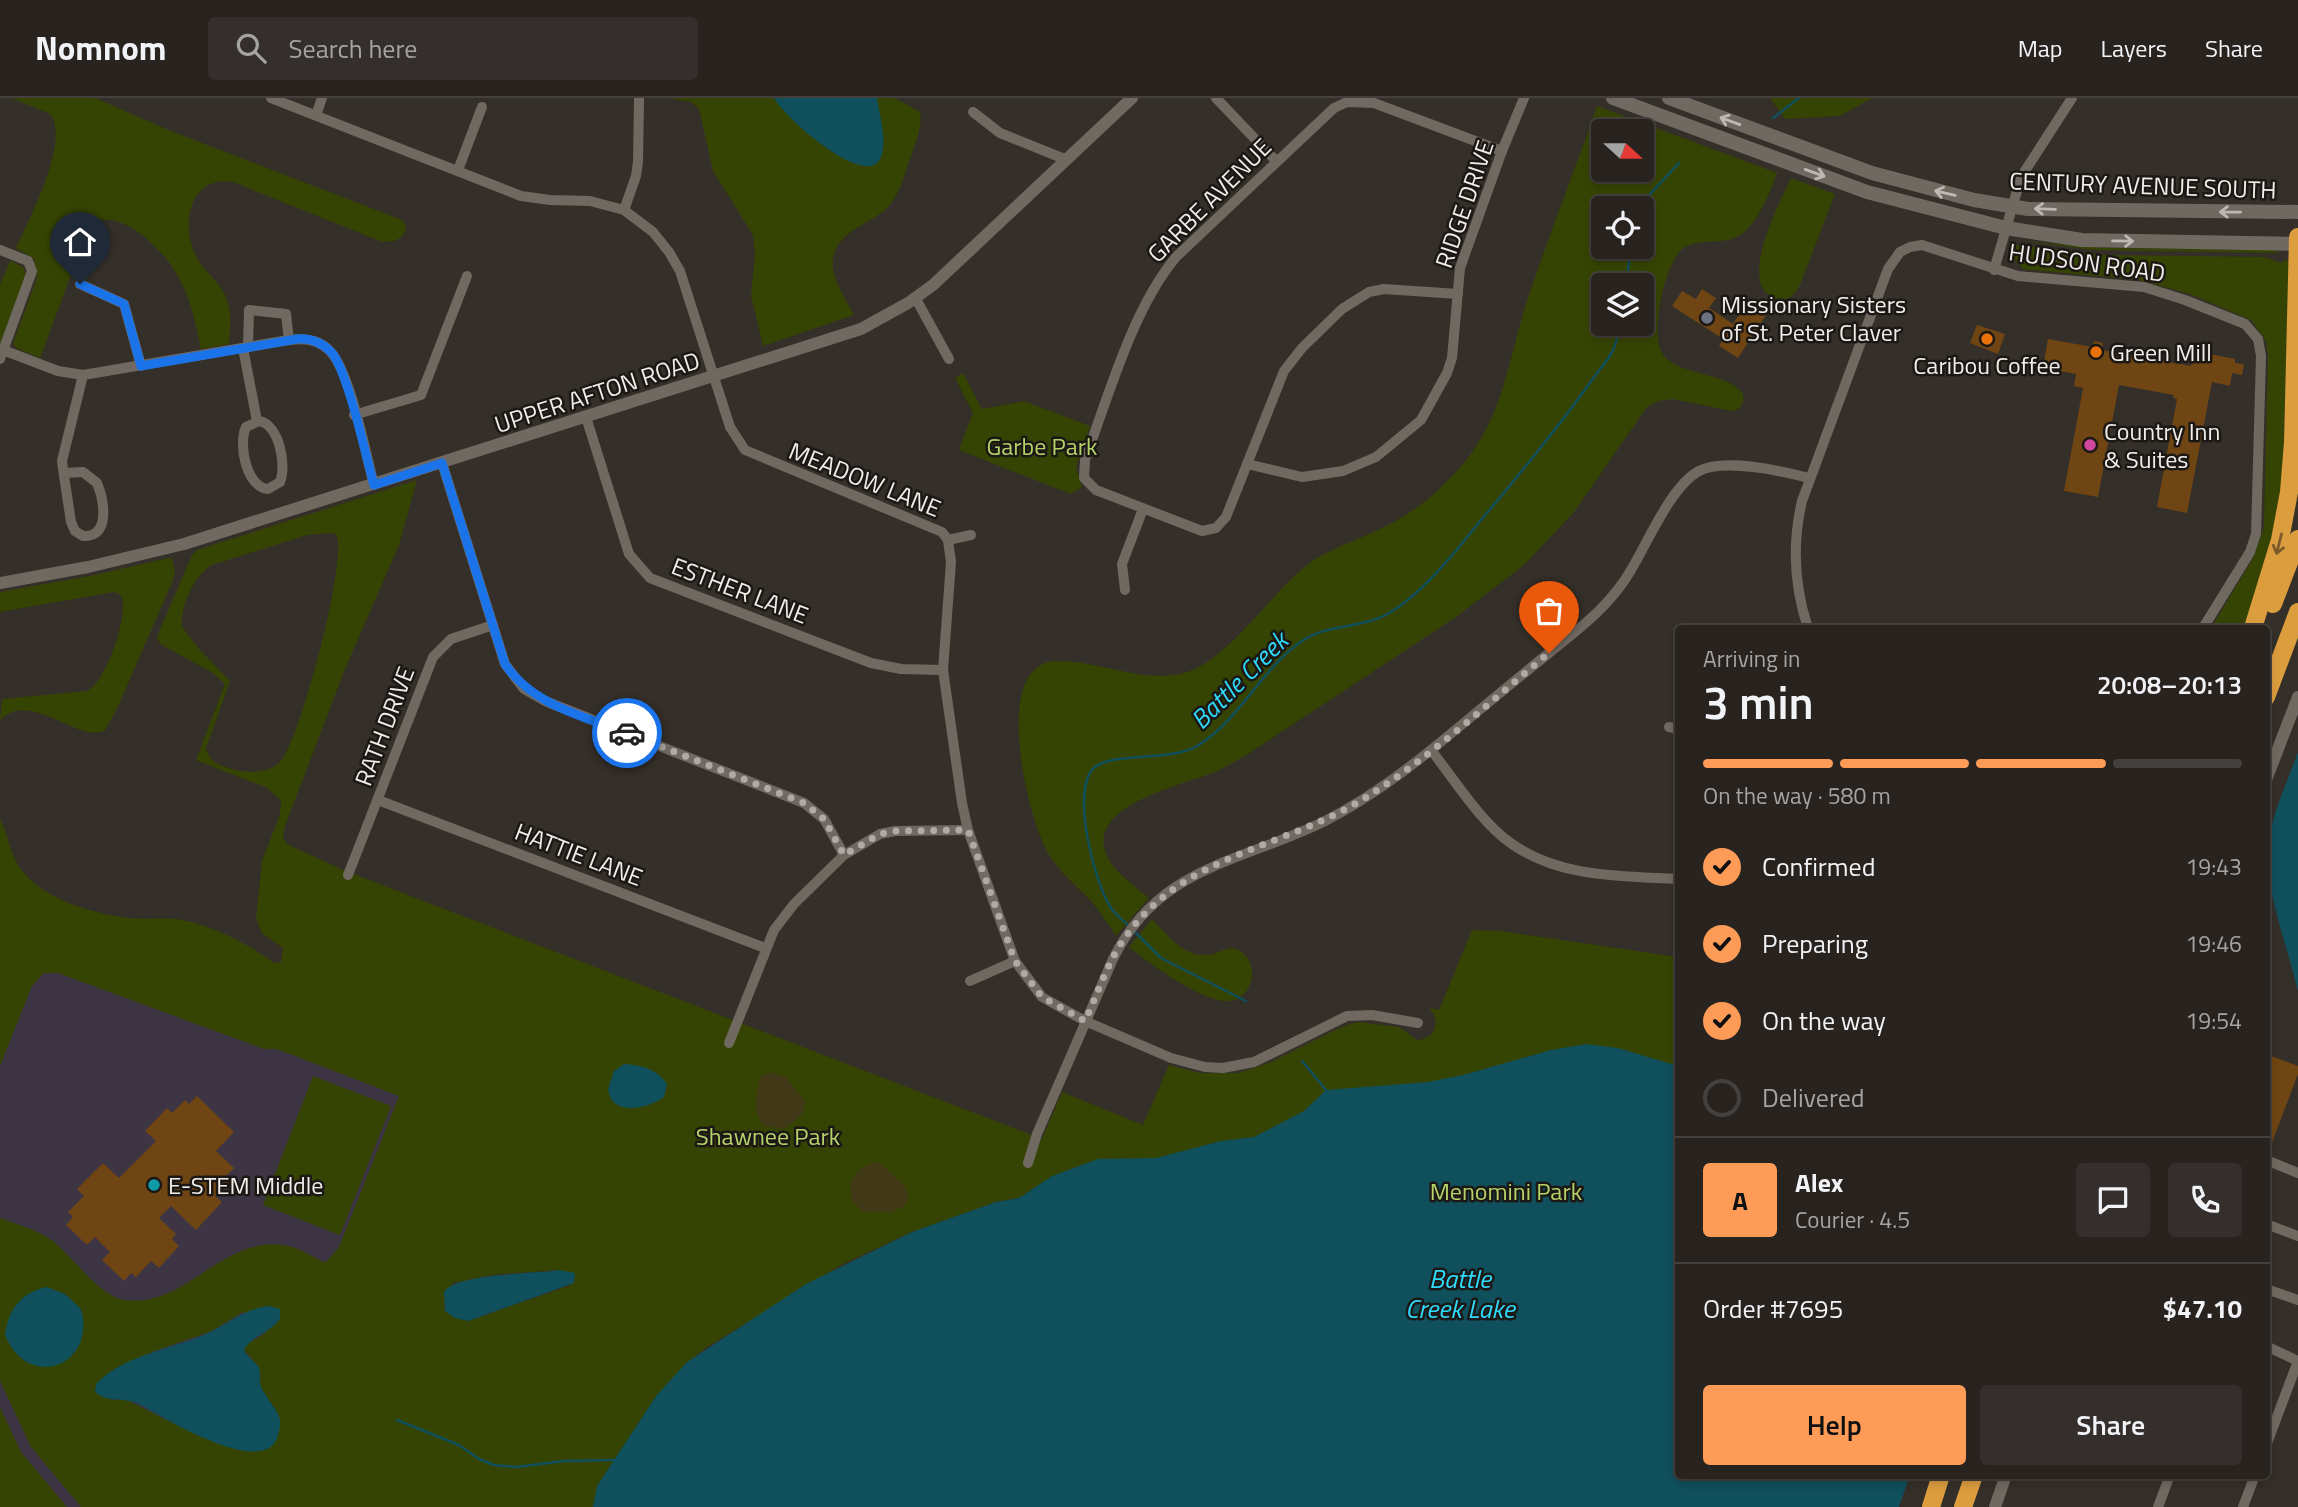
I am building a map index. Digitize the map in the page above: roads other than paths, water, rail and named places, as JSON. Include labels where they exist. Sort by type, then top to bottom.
[{"type":"highway","points":[[2254,625],[2277,551],[2289,492],[2293,442],[2298,237]]},
{"type":"highway","points":[[2265,625],[2298,539]]},
{"type":"highway","points":[[2270,686],[2298,612]]},
{"type":"highway","points":[[2270,697],[2298,635]]},
{"type":"highway","points":[[1931,1507],[1940,1479]]},
{"type":"highway","points":[[1963,1507],[1973,1479]]},
{"type":"main road","name":"CENTURY AVENUE SOUTH","points":[[1614,98],[1867,192],[2007,228],[2082,240],[2298,244]]},
{"type":"main road","name":"CENTURY AVENUE SOUTH","points":[[1669,98],[1897,181],[2012,206],[2077,210],[2298,212]]},
{"type":"street","name":"MEADOW LANE","points":[[271,98],[521,196],[590,201],[624,210],[653,232],[680,271],[730,427],[745,450],[935,527],[948,540],[951,562],[943,670],[968,830],[1015,961],[1042,997],[1085,1021],[1171,1058],[1205,1067],[1223,1068],[1254,1062],[1347,1016],[1372,1015],[1418,1023]]},
{"type":"street","points":[[316,115],[322,98]]},
{"type":"street","points":[[624,210],[638,162],[639,98]]},
{"type":"street","name":"UPPER AFTON ROAD","points":[[0,583],[98,565],[160,550],[714,377],[874,323],[916,299],[965,257],[1132,98]]},
{"type":"street","points":[[1216,98],[1276,161]]},
{"type":"street","name":"RIDGE DRIVE","points":[[1247,464],[1283,474],[1319,476],[1361,464],[1390,447],[1421,420],[1447,373],[1452,358],[1460,268],[1524,98]]},
{"type":"street","name":"HUDSON ROAD","points":[[2072,98],[2023,173],[1994,270],[2044,280],[2123,284],[2155,290],[2234,319],[2256,335],[2261,356],[2256,534],[2250,552],[2205,625]]},
{"type":"street","name":"GARBE AVENUE","points":[[1247,464],[1226,517],[1216,528],[1202,531],[1096,490],[1088,485],[1083,471],[1138,321],[1153,288],[1176,257],[1334,108],[1347,102],[1363,101],[1502,151]]},
{"type":"street","points":[[458,170],[482,107]]},
{"type":"street","points":[[973,112],[1000,133],[1067,160]]},
{"type":"street","points":[[1807,625],[1798,589],[1795,552],[1799,516],[1809,478],[1888,269],[1898,254],[1910,247],[1925,246],[1994,270]]},
{"type":"street","points":[[0,250],[24,259],[31,266],[31,278],[2,354],[58,371],[83,375],[289,340],[312,340],[330,351],[342,371],[374,485]]},
{"type":"street","points":[[354,415],[421,394],[467,276]]},
{"type":"street","points":[[80,284],[124,304],[141,366]]},
{"type":"street","points":[[1247,464],[1284,370],[1302,348],[1342,309],[1369,292],[1384,289],[1458,294]]},
{"type":"street","points":[[916,299],[949,359]]},
{"type":"street","points":[[257,421],[245,347],[248,310],[286,314],[289,340]]},
{"type":"street","points":[[64,473],[83,472],[97,483],[103,520],[102,527],[95,534],[83,536],[74,529],[64,473],[64,452],[83,375]]},
{"type":"street","name":"ESTHER LANE","points":[[586,417],[626,546],[638,566],[650,578],[871,663],[893,668],[943,670]]},
{"type":"street","points":[[257,421],[268,424],[275,431],[282,469],[280,482],[268,489],[258,486],[251,479],[243,441],[246,427],[257,421]]},
{"type":"street","points":[[442,463],[505,664],[524,689],[545,701],[804,803],[824,819],[844,855]]},
{"type":"street","points":[[1028,1163],[1037,1134],[1085,1021],[1126,935],[1141,918],[1190,877],[1228,858],[1324,821],[1380,788],[1431,750],[1607,603],[1620,589],[1680,487],[1689,478],[1709,467],[1734,466],[1809,478]]},
{"type":"street","points":[[1125,590],[1122,564],[1143,509]]},
{"type":"street","points":[[948,540],[971,535]]},
{"type":"street","name":"RATH DRIVE","points":[[348,875],[433,657],[451,639],[492,625]]},
{"type":"street","points":[[2270,770],[2298,697]]},
{"type":"street","points":[[1431,750],[1489,823],[1511,844],[1534,857],[1584,874],[1675,880]]},
{"type":"street","name":"HATTIE LANE","points":[[378,800],[765,948]]},
{"type":"street","points":[[729,1043],[765,948],[783,916],[844,855],[880,834],[895,831],[968,830]]},
{"type":"street","points":[[970,981],[1015,961]]},
{"type":"street","points":[[2270,1162],[2298,1173]]},
{"type":"street","points":[[2270,1226],[2298,1236]]},
{"type":"street","points":[[2270,1290],[2298,1300]]},
{"type":"street","points":[[2270,1348],[2298,1361],[2270,1435]]},
{"type":"street","points":[[1996,1507],[2005,1479]]},
{"type":"street","points":[[2158,1507],[2168,1479]]},
{"type":"street","points":[[2243,1507],[2254,1479]]},
{"type":"water","points":[[774,98],[877,98],[883,140],[878,162],[869,166],[855,164],[840,156],[807,133]]},
{"type":"water","points":[[2298,752],[2298,992],[2270,883],[2270,835]]},
{"type":"water","name":"Battle Creek Lake","points":[[1586,1044],[1618,1048],[1675,1065],[1675,1479],[1909,1479],[1899,1507],[593,1507],[597,1486],[656,1396],[687,1362],[806,1284],[912,1232],[996,1202],[1019,1198],[1052,1176],[1098,1159],[1156,1158],[1221,1141],[1254,1137],[1304,1111],[1326,1090],[1428,1082],[1551,1050]]},
{"type":"water","points":[[624,1064],[642,1067],[658,1075],[667,1084],[664,1097],[640,1107],[623,1107],[616,1104],[608,1089],[614,1071]]},
{"type":"water","points":[[559,1270],[575,1273],[574,1283],[468,1321],[455,1318],[445,1311],[444,1292],[463,1281]]},
{"type":"water","points":[[47,1287],[65,1294],[81,1309],[83,1329],[79,1345],[70,1357],[58,1365],[43,1367],[29,1363],[16,1353],[5,1335],[9,1317],[18,1303],[30,1293]]},
{"type":"water","points":[[270,1306],[280,1309],[280,1319],[244,1350],[258,1366],[261,1387],[280,1420],[278,1436],[269,1448],[254,1452],[213,1442],[135,1402],[106,1398],[95,1392],[96,1384],[121,1365],[196,1338],[245,1313]]},
{"type":"waterway","name":"Battle Creek","points":[[1773,118],[1799,98]]},
{"type":"waterway","name":"Battle Creek","points":[[1648,196],[1679,163]]},
{"type":"waterway","name":"Battle Creek","points":[[1628,273],[1629,259]]},
{"type":"waterway","name":"Battle Creek","points":[[1130,927],[1111,908],[1092,860],[1084,800],[1091,771],[1110,761],[1170,754],[1197,746],[1226,723],[1274,666],[1302,641],[1323,631],[1380,617],[1405,602],[1443,566],[1514,481],[1611,354],[1618,336]]},
{"type":"waterway","name":"Battle Creek","points":[[1135,932],[1161,958],[1246,1001]]},
{"type":"waterway","name":"Battle Creek","points":[[1302,1061],[1326,1090]]},
{"type":"waterway","points":[[397,1420],[459,1445],[479,1459],[494,1465],[516,1467],[564,1461],[616,1460]]},
{"type":"place","name":"Missionary Sisters of St. Peter Claver","points":[[1707,318]]},
{"type":"place","name":"Caribou Coffee","points":[[1987,339]]},
{"type":"place","name":"Green Mill","points":[[2096,352]]},
{"type":"place","name":"Country Inn & Suites","points":[[2090,445]]},
{"type":"place","name":"E-STEM Middle","points":[[154,1185]]},
{"type":"park label","name":"Garbe Park","points":[[1042,446]]},
{"type":"park label","name":"Shawnee Park","points":[[768,1136]]},
{"type":"park label","name":"Menomini Park","points":[[1506,1191]]}]
